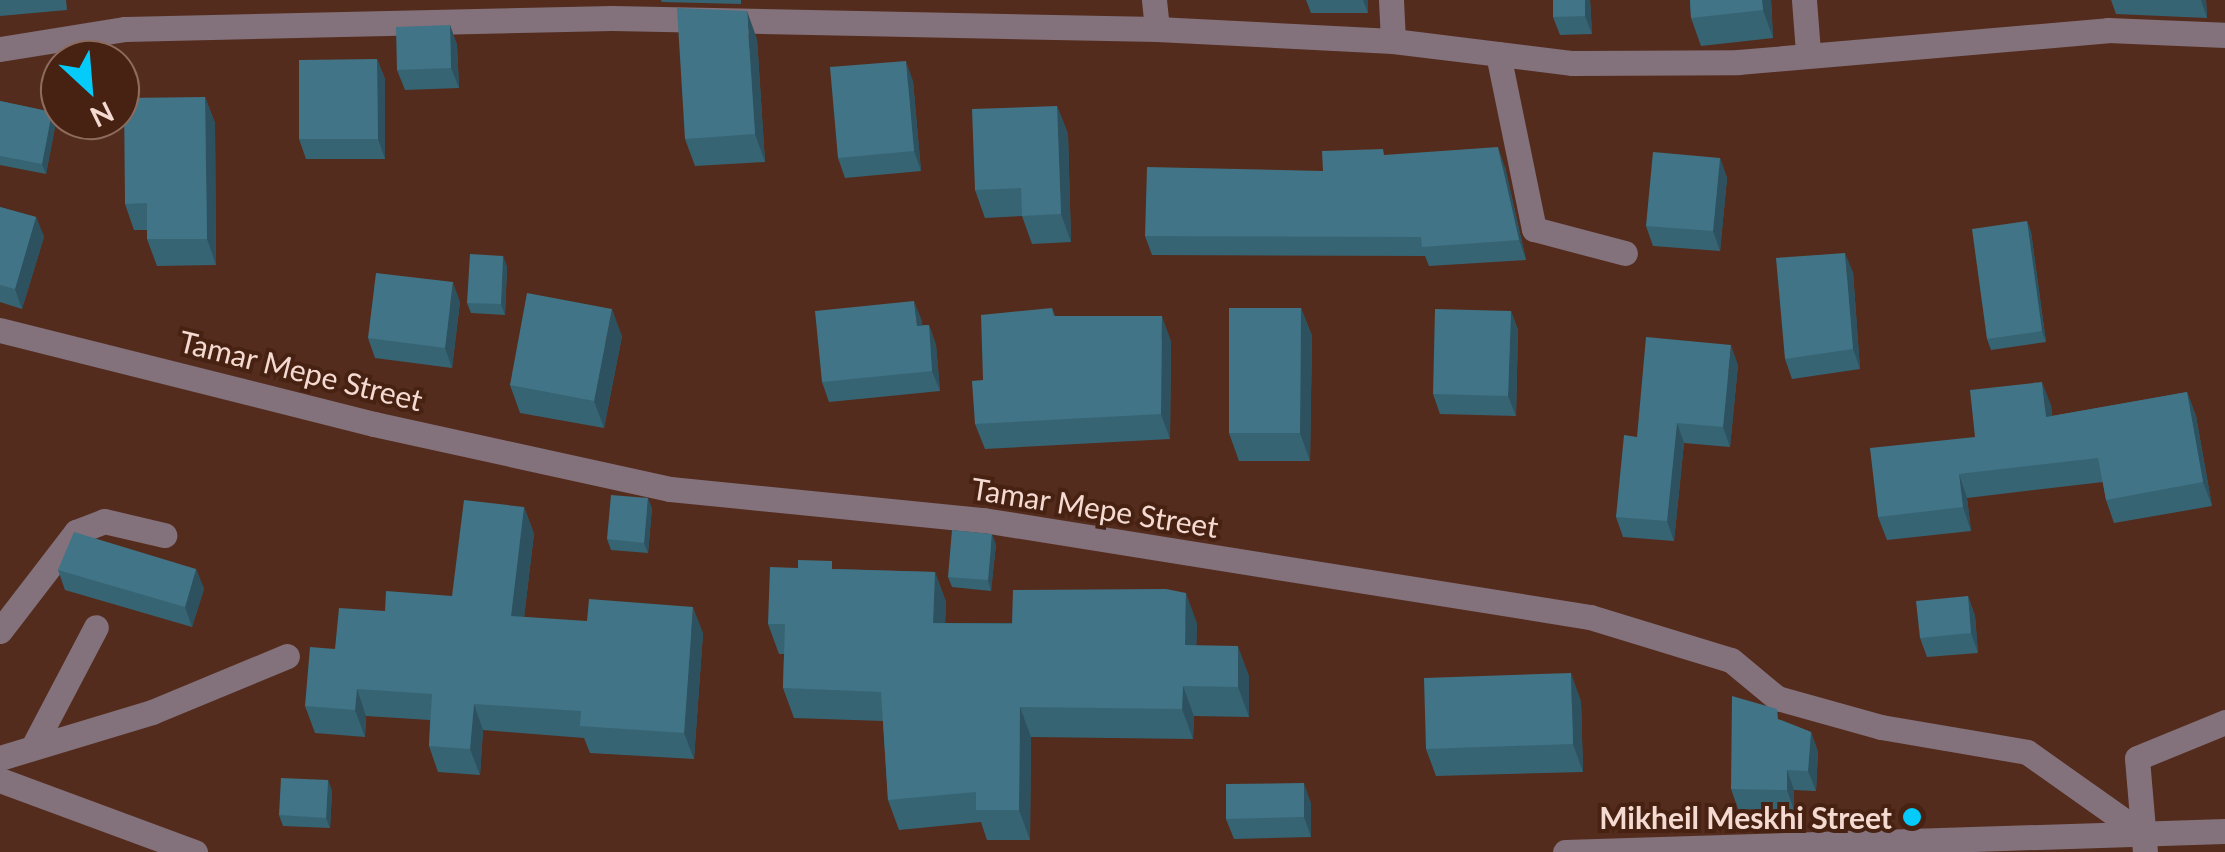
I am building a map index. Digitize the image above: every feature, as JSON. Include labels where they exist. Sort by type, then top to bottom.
[{"type":"street","points":[[849,26],[850,0]]},
{"type":"street","points":[[1154,0],[1157,29]]},
{"type":"street","points":[[1392,0],[1393,42]]},
{"type":"street","points":[[1804,0],[1808,52]]},
{"type":"street","points":[[0,49],[125,29],[611,9],[849,26],[1157,29],[1393,42],[1574,63],[1738,62],[1808,52],[2108,30],[2225,34]]},
{"type":"street","points":[[1498,54],[1534,229],[1625,253]]},
{"type":"street","name":"Tamar Mepe Street","points":[[0,330],[374,424],[670,489],[984,520],[1590,618],[1731,660],[1778,698],[1881,727],[2027,752],[2144,843]]},
{"type":"street","points":[[0,631],[76,532],[104,521],[164,535]]},
{"type":"street","points":[[34,745],[96,627]]},
{"type":"street","points":[[0,758],[152,712],[287,656]]},
{"type":"street","points":[[2144,843],[2137,758],[2225,722]]},
{"type":"street","points":[[0,780],[195,852]]},
{"type":"street","points":[[1566,852],[2144,843],[2225,816]]},
{"type":"street","points":[[2195,829],[2225,831]]},
{"type":"building","points":[[1553,0],[1585,0],[1585,16],[1553,17]]},
{"type":"building","points":[[1690,0],[1762,0],[1763,10],[1691,18]]},
{"type":"building","points":[[677,8],[747,11],[755,134],[685,139]]},
{"type":"building","points":[[450,25],[451,68],[397,70],[396,27]]},
{"type":"building","points":[[377,59],[378,139],[299,139],[299,60]]},
{"type":"building","points":[[906,61],[914,151],[838,158],[830,67]]},
{"type":"building","points":[[205,97],[207,239],[147,239],[147,203],[125,204],[124,140],[140,140],[140,98]]},
{"type":"building","points":[[0,101],[40,109],[40,140],[47,140],[42,164],[0,156]]},
{"type":"building","points":[[1057,106],[1061,214],[1022,216],[1021,188],[975,190],[972,109]]},
{"type":"building","points":[[1498,147],[1519,240],[1422,247],[1421,237],[1145,236],[1147,167],[1323,171],[1322,151],[1383,149],[1384,155]]},
{"type":"building","points":[[1653,152],[1720,158],[1713,231],[1646,226]]},
{"type":"building","points":[[0,207],[36,217],[15,289],[0,285]]},
{"type":"building","points":[[2027,221],[2042,331],[1987,339],[1972,229]]},
{"type":"building","points":[[1845,253],[1853,349],[1785,359],[1776,258]]},
{"type":"building","points":[[470,254],[503,256],[501,304],[467,303]]},
{"type":"building","points":[[376,273],[453,282],[445,348],[368,338]]},
{"type":"building","points":[[527,293],[612,309],[594,401],[510,385]]},
{"type":"building","points":[[914,301],[917,326],[929,325],[932,371],[822,382],[815,311]]},
{"type":"building","points":[[1052,308],[1053,316],[1162,316],[1161,414],[975,424],[972,381],[983,380],[981,315]]},
{"type":"building","points":[[1229,308],[1301,308],[1300,433],[1229,433]]},
{"type":"building","points":[[1435,309],[1511,311],[1508,396],[1433,394]]},
{"type":"building","points":[[1646,337],[1731,345],[1723,427],[1677,423],[1667,521],[1616,517],[1624,435],[1637,437]]},
{"type":"building","points":[[2042,382],[2046,417],[2187,392],[2203,482],[2106,500],[2098,458],[1959,474],[1963,507],[1878,517],[1870,448],[1975,437],[1970,390]]},
{"type":"building","points":[[611,495],[648,498],[644,543],[607,539]]},
{"type":"building","points":[[464,500],[524,507],[511,616],[587,621],[589,599],[693,607],[684,733],[580,726],[581,711],[474,704],[470,749],[429,746],[432,694],[357,689],[355,710],[305,706],[310,647],[335,649],[339,608],[385,611],[386,591],[452,596]]},
{"type":"building","points":[[952,530],[992,534],[988,580],[948,577]]},
{"type":"building","points":[[74,532],[196,569],[185,607],[58,570]]},
{"type":"building","points":[[798,560],[832,561],[832,569],[935,572],[933,623],[1012,624],[1013,590],[1166,589],[1186,593],[1185,645],[1238,646],[1238,687],[1183,686],[1182,709],[1020,707],[1019,810],[976,810],[976,792],[888,800],[881,692],[783,688],[785,624],[768,624],[770,567],[798,568]]},
{"type":"building","points":[[1968,596],[1971,633],[1920,638],[1916,601]]},
{"type":"building","points":[[1571,673],[1573,744],[1426,749],[1424,678]]},
{"type":"building","points":[[1732,696],[1777,709],[1778,719],[1811,732],[1808,771],[1787,770],[1787,790],[1731,789]]},
{"type":"building","points":[[281,778],[328,780],[326,818],[279,815]]},
{"type":"building","points":[[1304,783],[1304,817],[1226,819],[1226,784]]},
{"type":"place","name":"Mikheil Meskhi Street","points":[[1912,817]]}]
